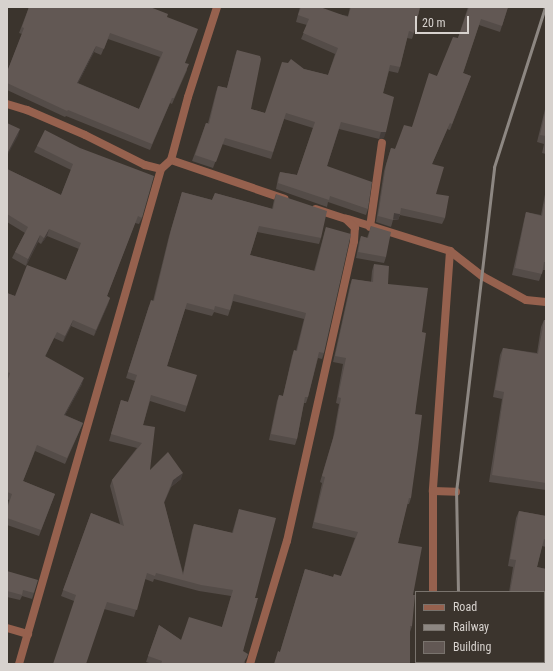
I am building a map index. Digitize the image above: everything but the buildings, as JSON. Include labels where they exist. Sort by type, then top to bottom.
[{"type":"street","points":[[19,664],[161,169],[172,160],[188,97],[217,7]]},
{"type":"street","points":[[7,104],[27,110],[85,135],[145,165],[161,169]]},
{"type":"street","points":[[370,227],[382,143]]},
{"type":"street","points":[[172,160],[370,227],[450,251],[482,276],[526,300],[546,302]]},
{"type":"street","points":[[250,664],[287,541],[353,249],[355,228],[346,219]]},
{"type":"street","points":[[432,591],[433,491],[450,251]]},
{"type":"street","points":[[433,491],[456,492]]},
{"type":"street","points":[[7,628],[28,634]]},
{"type":"railway","points":[[458,591],[456,492],[494,167],[545,7]]}]
